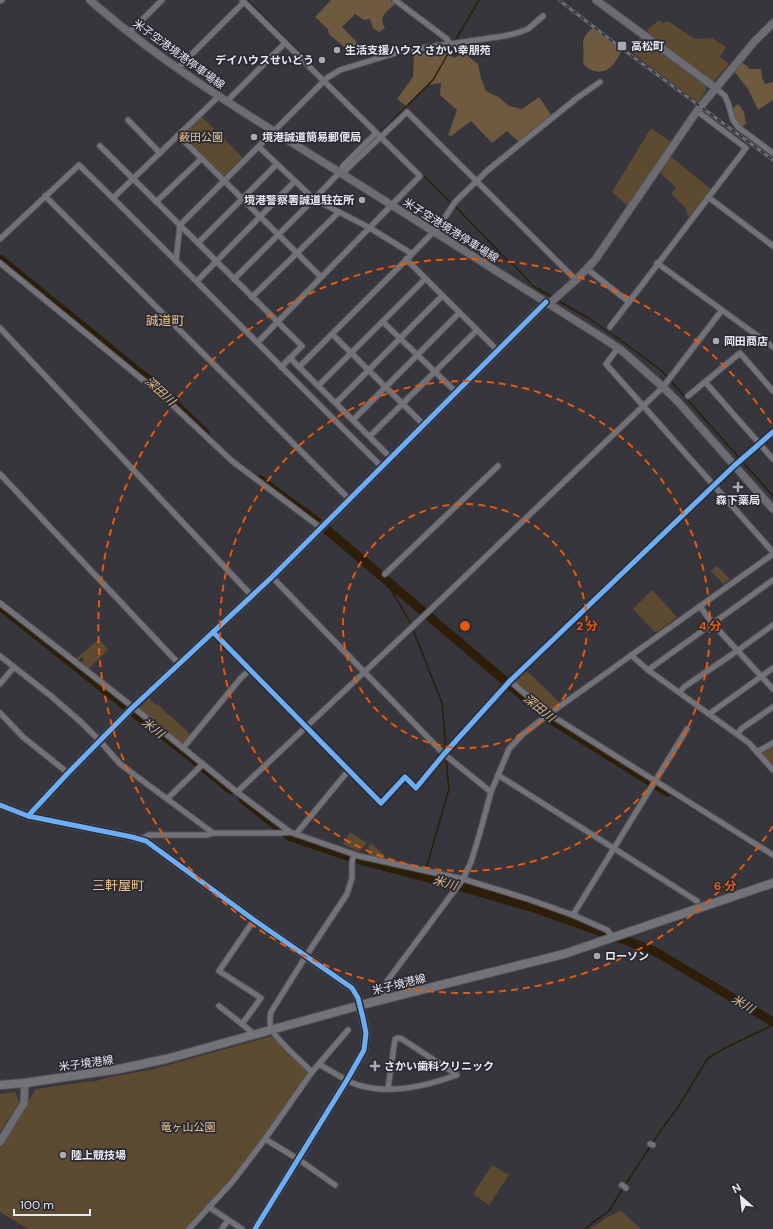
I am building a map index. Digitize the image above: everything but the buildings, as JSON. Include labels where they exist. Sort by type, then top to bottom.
[{"type":"main road","name":"米子境港線","points":[[0,1085],[25,1083],[120,1069],[166,1060],[271,1029],[361,1005],[564,954],[773,884]]},
{"type":"street","name":"米子空港境港停車場線","points":[[90,0],[129,32],[228,102],[618,348],[646,370],[679,403],[773,509]]},
{"type":"street","points":[[129,32],[162,0]]},
{"type":"street","points":[[395,0],[447,39],[450,44]]},
{"type":"street","points":[[596,0],[716,88],[725,96],[733,120],[738,127],[773,153]]},
{"type":"street","points":[[178,68],[243,1],[325,80],[420,176],[258,342]]},
{"type":"street","points":[[176,260],[180,225],[325,80],[340,70],[402,51],[518,33],[528,29],[543,16]]},
{"type":"street","points":[[28,816],[68,773],[133,708],[272,577],[497,350],[587,269],[602,250],[697,111],[754,42],[773,23]]},
{"type":"street","points":[[228,102],[231,97],[285,43]]},
{"type":"street","points":[[299,367],[434,232],[455,202],[488,170],[577,98],[600,82]]},
{"type":"street","points":[[113,198],[219,96]]},
{"type":"street","points":[[610,327],[657,263],[746,148],[697,111]]},
{"type":"street","points":[[234,279],[314,199],[340,172],[343,166],[407,112],[576,280]]},
{"type":"street","points":[[128,120],[160,153]]},
{"type":"street","points":[[178,135],[321,277]]},
{"type":"street","points":[[100,146],[302,346],[281,366]]},
{"type":"street","points":[[259,147],[314,199],[370,228],[412,254]]},
{"type":"street","points":[[156,202],[201,159]]},
{"type":"street","points":[[198,243],[277,164]]},
{"type":"street","points":[[0,238],[79,165],[382,467]]},
{"type":"street","points":[[197,281],[295,181]]},
{"type":"street","points":[[45,196],[349,499]]},
{"type":"street","points":[[708,197],[773,246]]},
{"type":"street","points":[[252,297],[339,212]]},
{"type":"street","points":[[406,260],[497,350]]},
{"type":"street","points":[[0,263],[165,398],[232,461],[321,528]]},
{"type":"street","points":[[657,263],[773,347]]},
{"type":"street","points":[[587,269],[629,302]]},
{"type":"street","points":[[318,386],[426,279]]},
{"type":"street","points":[[336,403],[442,296]]},
{"type":"street","points":[[237,792],[663,387],[722,310]]},
{"type":"street","points":[[353,420],[459,313]]},
{"type":"street","points":[[383,322],[456,392]]},
{"type":"street","points":[[0,328],[252,596]]},
{"type":"street","points":[[370,436],[477,330]]},
{"type":"street","points":[[332,334],[424,425]]},
{"type":"street","points":[[386,999],[382,988],[463,880],[479,836],[491,792],[509,749],[523,734],[549,714],[773,553],[606,364],[618,348]]},
{"type":"street","points":[[688,396],[740,353],[773,391]]},
{"type":"street","points":[[290,358],[391,458]]},
{"type":"street","points":[[705,382],[773,459]]},
{"type":"street","points":[[213,632],[381,803],[405,777],[416,788],[444,754],[510,681],[734,466],[773,432]]},
{"type":"street","points":[[385,574],[498,466]]},
{"type":"street","points":[[0,474],[179,664]]},
{"type":"street","points":[[272,577],[444,754],[491,792]]},
{"type":"street","points":[[648,670],[773,580]]},
{"type":"street","points":[[0,603],[237,792],[290,832],[354,854],[463,880],[528,900],[573,915],[607,930],[614,938]]},
{"type":"street","points":[[700,606],[712,623],[773,689]]},
{"type":"street","points":[[680,692],[684,687],[737,651],[773,624]]},
{"type":"street","points":[[0,656],[82,723],[120,764],[213,833]]},
{"type":"street","points":[[631,656],[648,670],[738,734],[749,743],[773,770]]},
{"type":"street","points":[[0,684],[14,667]]},
{"type":"street","points":[[709,714],[773,668]]},
{"type":"street","points":[[183,748],[249,670]]},
{"type":"street","points":[[510,681],[549,714],[773,855]]},
{"type":"street","points":[[738,734],[742,729],[773,707]]},
{"type":"street","points":[[0,713],[23,737],[68,773]]},
{"type":"street","points":[[573,915],[687,729]]},
{"type":"street","points":[[757,752],[773,743]]},
{"type":"street","points":[[167,799],[203,764]]},
{"type":"street","points":[[296,834],[348,771]]},
{"type":"street","points":[[498,775],[697,901]]},
{"type":"street","points":[[0,805],[28,816],[141,838],[254,920],[352,988],[361,1005],[366,1034],[364,1050],[255,1229]]},
{"type":"street","points":[[141,838],[149,836],[207,835],[213,833],[290,832]]},
{"type":"street","points":[[312,1072],[276,1037],[271,1029],[269,1021],[271,1012],[347,894],[352,878],[352,862],[354,854]]},
{"type":"street","points":[[242,1024],[261,998],[219,970],[254,920]]},
{"type":"street","points":[[219,1006],[254,1034]]},
{"type":"street","points":[[189,1229],[233,1181],[265,1139],[312,1072],[348,1030]]},
{"type":"street","points":[[320,1064],[358,1085],[388,1089],[414,1088],[433,1084],[457,1076],[402,1039],[398,1038],[395,1039],[388,1089]]},
{"type":"street","points":[[0,1142],[24,1103],[25,1083]]},
{"type":"street","points":[[265,1139],[298,1159],[335,1185]]},
{"type":"street","points":[[209,1207],[242,1229]]},
{"type":"street","points":[[222,1229],[228,1220]]},
{"type":"green space","points":[[659,20],[663,23],[668,21],[690,36],[698,39],[712,38],[726,47],[720,57],[729,64],[713,82],[647,34],[648,29]]},
{"type":"green space","points":[[640,38],[645,39],[706,85],[706,91],[698,102],[631,52],[630,47]]},
{"type":"green space","name":"薮田公園","points":[[201,116],[244,159],[224,179],[179,137]]},
{"type":"green space","points":[[651,128],[671,142],[628,206],[612,192]]},
{"type":"green space","points":[[671,157],[712,190],[690,218],[687,214],[686,208],[671,194],[676,188],[659,171],[668,158]]},
{"type":"green space","points":[[717,566],[730,579],[723,584],[711,571]]},
{"type":"green space","points":[[652,590],[677,617],[657,632],[655,632],[633,609]]},
{"type":"green space","points":[[99,639],[108,650],[88,669],[80,664],[84,660],[82,657],[77,661],[75,660]]},
{"type":"green space","points":[[526,670],[560,703],[548,712],[513,681]]},
{"type":"green space","points":[[148,698],[156,705],[158,704],[192,736],[184,744],[148,719],[139,709]]},
{"type":"green space","points":[[773,746],[773,767],[764,755],[764,751]]},
{"type":"green space","points":[[350,832],[367,843],[359,851],[343,844]]},
{"type":"green space","points":[[371,844],[385,855],[382,859],[367,855],[370,850],[368,848]]},
{"type":"green space","name":"竜ヶ山公園","points":[[272,1036],[307,1070],[307,1076],[264,1137],[228,1183],[188,1226],[187,1229],[28,1229],[0,1212],[0,1147],[36,1089],[92,1082],[154,1069]]},
{"type":"green space","points":[[15,1092],[19,1102],[0,1132],[0,1094]]},
{"type":"green space","points":[[492,1165],[509,1175],[489,1205],[473,1194]]},
{"type":"green space","points":[[621,1211],[641,1229],[590,1229],[609,1216]]},
{"type":"shaded area","points":[[331,0],[390,0],[395,4],[384,14],[382,20],[385,28],[379,32],[373,28],[370,19],[364,20],[355,14],[342,27],[356,41],[357,46],[344,47],[329,34],[328,29],[315,17]]},
{"type":"shaded area","points":[[593,28],[622,51],[612,66],[601,72],[591,70],[583,63],[583,44],[585,36]]},
{"type":"shaded area","points":[[440,51],[455,58],[463,52],[478,64],[486,91],[500,98],[509,106],[522,109],[539,97],[551,115],[519,142],[507,131],[492,143],[471,121],[451,136],[448,135],[457,110],[440,95],[441,83],[427,85],[406,106],[397,99],[413,77],[414,54]]},
{"type":"shaded area","points":[[742,62],[750,69],[761,69],[762,78],[765,84],[773,82],[773,100],[758,110],[748,89],[734,71]]},
{"type":"shaded area","points":[[738,104],[744,112],[746,124],[742,127],[735,120],[733,108]]},
{"type":"shaded area","points":[[657,785],[773,858],[773,859],[656,786]]},
{"type":"waterway","points":[[247,0],[362,115]]},
{"type":"waterway","points":[[455,41],[479,0]]},
{"type":"waterway","points":[[380,133],[433,80],[453,45]]},
{"type":"waterway","points":[[347,166],[373,140]]},
{"type":"waterway","points":[[412,164],[452,204]]},
{"type":"waterway","points":[[455,206],[533,286],[552,297]]},
{"type":"waterway","name":"深田川","points":[[0,259],[157,387],[205,433]]},
{"type":"waterway","points":[[557,300],[588,318],[662,371],[773,496]]},
{"type":"waterway","name":"深田川","points":[[260,480],[319,523]]},
{"type":"waterway","name":"深田川","points":[[326,529],[550,719],[667,792]]},
{"type":"waterway","points":[[383,576],[410,622],[442,703],[446,750]]},
{"type":"waterway","name":"米川","points":[[0,606],[127,707]]},
{"type":"waterway","name":"米川","points":[[135,714],[231,790]]},
{"type":"waterway","points":[[426,869],[449,789],[446,758]]},
{"type":"waterway","name":"米川","points":[[243,799],[289,836],[297,839],[356,859],[534,908],[656,952],[773,1022]]},
{"type":"waterway","points":[[625,1185],[678,1107],[708,1058],[767,1028],[773,1023]]},
{"type":"waterway","points":[[585,1229],[609,1211],[623,1188]]},
{"type":"railway","points":[[559,0],[621,48],[773,160]]},
{"type":"cycle path","points":[[28,816],[133,707],[272,577],[546,302]]},
{"type":"cycle path","points":[[213,632],[381,803],[405,777],[416,788],[444,754],[510,681],[734,466],[773,432]]},
{"type":"cycle path","points":[[0,805],[28,816],[146,841],[254,920],[352,988],[358,998],[366,1033],[364,1050],[255,1229]]},
{"type":"place","name":"高松町","points":[[622,46]]},
{"type":"place","name":"生活支援ハウス さかい幸朋苑","points":[[337,50]]},
{"type":"place","name":"デイハウスせいどう","points":[[322,60]]},
{"type":"place","name":"境港誠道簡易郵便局","points":[[254,137]]},
{"type":"place","name":"境港警察署誠道駐在所","points":[[362,200]]},
{"type":"place","name":"岡田商店","points":[[716,341]]},
{"type":"place","name":"森下薬局","points":[[738,487]]},
{"type":"place","name":"ローソン","points":[[597,956]]},
{"type":"place","name":"さかい歯科クリニック","points":[[375,1066]]},
{"type":"place","name":"陸上競技場","points":[[63,1155]]},
{"type":"district","name":"誠道町","points":[[165,320]]},
{"type":"district","name":"三軒屋町","points":[[118,885]]}]
